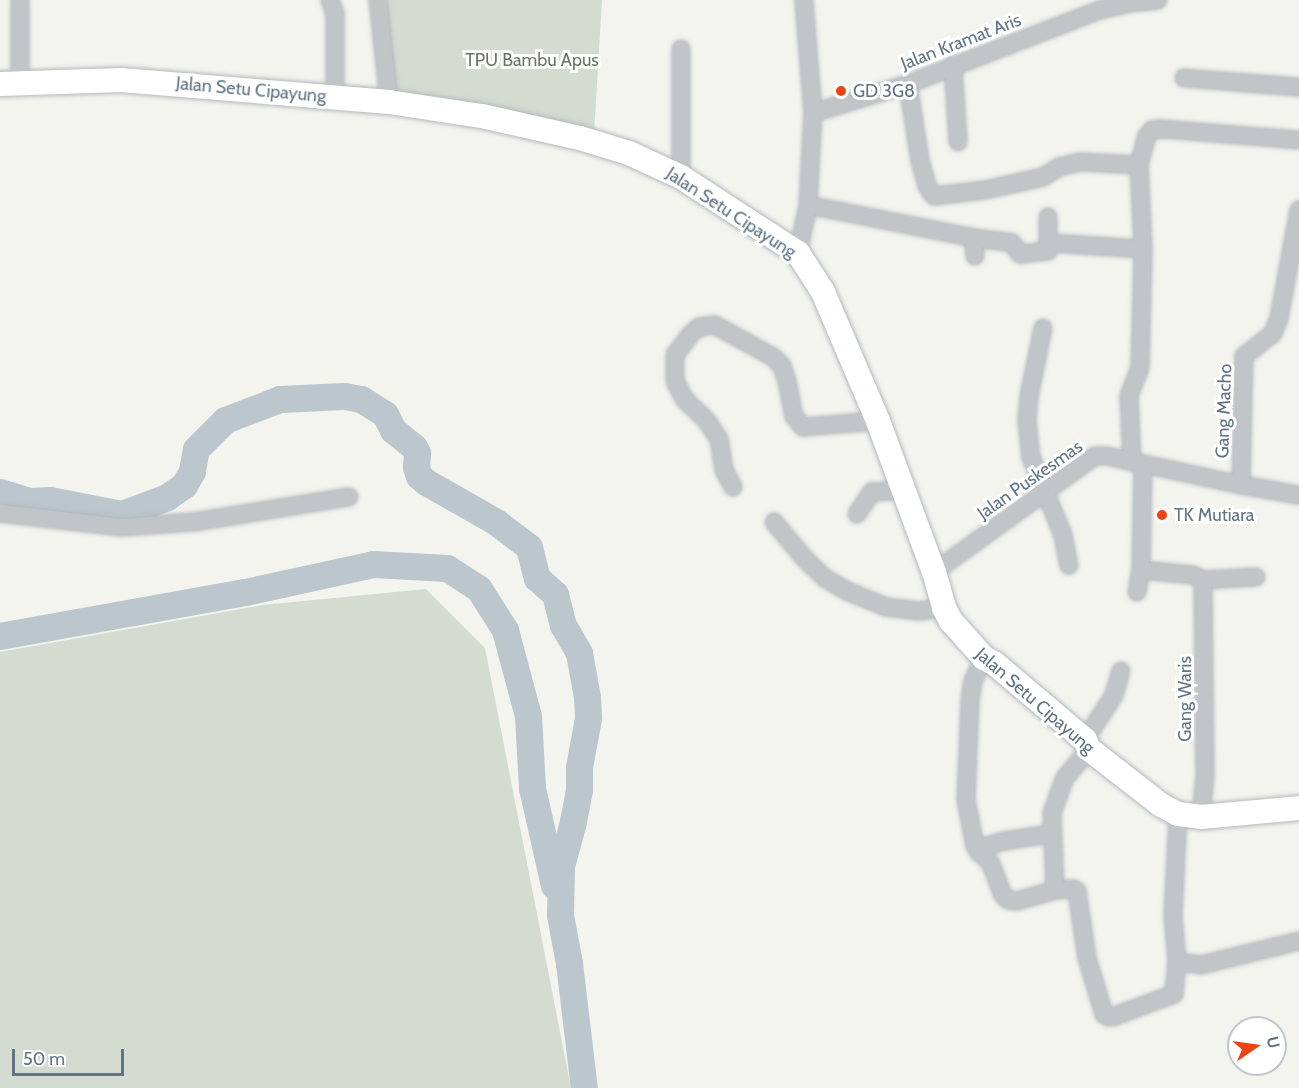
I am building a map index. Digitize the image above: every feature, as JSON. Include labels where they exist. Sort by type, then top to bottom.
[{"type":"street","points":[[10,83],[20,0]]},
{"type":"street","points":[[330,0],[335,14],[335,97]]},
{"type":"street","points":[[378,0],[389,102]]},
{"type":"street","points":[[798,253],[808,205],[813,113],[804,0]]},
{"type":"street","name":"Jalan Kramat Aris","points":[[813,113],[908,84],[1100,10],[1130,1],[1158,0]]},
{"type":"street","points":[[681,49],[681,177]]},
{"type":"street","points":[[953,65],[958,142]]},
{"type":"street","points":[[1184,78],[1299,87]]},
{"type":"street","name":"Jalan Setu Cipayung","points":[[10,83],[121,80],[389,102],[482,116],[580,138],[629,153],[681,177],[798,253],[822,292],[878,421],[934,572],[944,609],[951,621],[984,658],[994,663],[1161,805],[1190,816]]},
{"type":"street","points":[[908,84],[920,161],[927,186],[934,196],[985,190],[1043,177],[1059,166],[1080,162],[1138,165]]},
{"type":"street","points":[[1137,592],[1141,570],[1138,463],[1129,396],[1140,367],[1143,249],[1138,165],[1147,136],[1152,130],[1299,140]]},
{"type":"street","points":[[808,205],[974,238],[1012,243],[1020,254],[1048,251],[1050,243],[1048,218]]},
{"type":"street","name":"Gang Macho","points":[[1241,485],[1244,356],[1273,333],[1279,318],[1299,210]]},
{"type":"street","points":[[974,238],[975,256]]},
{"type":"street","points":[[1050,243],[1143,249]]},
{"type":"street","points":[[733,487],[724,470],[719,439],[707,421],[685,400],[675,381],[675,355],[699,327],[715,325],[773,357],[782,366],[794,416],[803,427],[878,421]]},
{"type":"street","points":[[1043,328],[1032,376],[1027,421],[1031,457],[1064,535],[1069,565]]},
{"type":"street","name":"Jalan Puskesmas","points":[[934,572],[1046,493],[1091,458],[1101,455],[1299,495]]},
{"type":"street","points":[[857,514],[872,492],[905,490]]},
{"type":"street","points":[[0,513],[121,527],[194,522],[349,497]]},
{"type":"street","points":[[774,522],[805,559],[825,578],[848,591],[886,607],[919,610],[944,609]]},
{"type":"street","points":[[1141,570],[1192,575],[1203,580],[1256,577]]},
{"type":"street","name":"Gang Waris","points":[[1055,890],[1073,889],[1077,891],[1087,958],[1101,1009],[1109,1017],[1174,994],[1177,962],[1173,916],[1190,816],[1205,774],[1203,580]]},
{"type":"street","points":[[984,658],[972,681],[966,800],[975,846],[991,864],[1003,895],[1008,900],[1017,901],[1055,890],[1051,834],[1052,813],[1057,794],[1114,695],[1121,671]]},
{"type":"street","points":[[1190,816],[1299,808]]},
{"type":"street","points":[[980,853],[987,846],[1004,841],[1051,834]]},
{"type":"street","points":[[1177,962],[1201,964],[1299,941]]},
{"type":"green space","name":"TPU Bambu Apus","points":[[387,0],[602,0],[594,135],[388,90]]},
{"type":"green space","points":[[426,589],[485,648],[571,1088],[0,1088],[0,652],[263,605]]},
{"type":"waterway","points":[[0,492],[30,501],[50,500],[122,514],[167,497],[184,485],[192,471],[196,449],[225,420],[280,399],[344,396],[361,399],[385,414],[393,430],[414,447],[417,453],[416,467],[419,476],[426,482],[496,522],[529,547],[537,578],[555,594],[563,625],[579,653],[587,697],[588,718],[579,767],[579,790],[561,866],[560,915],[569,963],[584,1088]]},
{"type":"waterway","points":[[0,636],[245,592],[373,564],[447,568],[479,589],[505,630],[528,716],[532,788],[554,886]]},
{"type":"place","name":"GD 3G8","points":[[841,91]]},
{"type":"place","name":"TK Mutiara","points":[[1162,515]]}]
